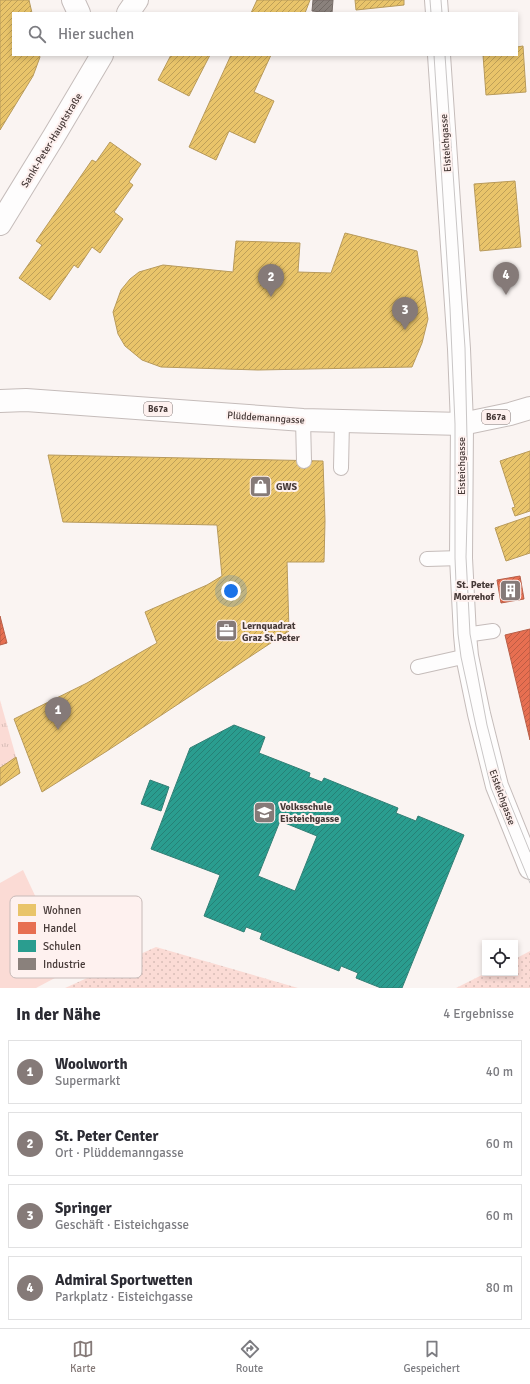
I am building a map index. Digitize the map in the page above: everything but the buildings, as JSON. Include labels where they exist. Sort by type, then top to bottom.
[{"type":"street","points":[[73,0],[79,12]]},
{"type":"street","points":[[129,12],[137,0]]},
{"type":"street","points":[[436,0],[436,12]]},
{"type":"street","name":"Sankt-Peter-Hauptstraße","points":[[0,224],[54,136],[100,56]]},
{"type":"street","name":"Eisteichgasse","points":[[439,56],[459,349],[462,424],[461,558],[466,645],[479,714],[497,786],[530,868]]},
{"type":"street","name":"Plüddemanngasse","points":[[0,401],[26,400],[304,420],[462,424],[510,414],[530,408]]},
{"type":"lane","points":[[304,420],[304,461]]},
{"type":"lane","points":[[341,468],[342,421]]},
{"type":"lane","points":[[427,559],[461,558]]},
{"type":"lane","points":[[418,667],[466,645],[493,630]]},
{"type":"green space","points":[[0,700],[16,757],[0,768]]},
{"type":"green space","points":[[23,870],[35,896],[10,896],[10,978],[55,978],[36,988],[0,988],[0,883]]},
{"type":"green space","points":[[156,947],[298,988],[65,988],[87,978],[142,978],[142,953]]},
{"type":"green space","points":[[530,951],[530,988],[456,988],[482,975],[518,976],[518,957]]},
{"type":"tram line","points":[[430,0],[431,12]]},
{"type":"tram line","points":[[441,0],[442,12]]},
{"type":"tram line","points":[[434,56],[450,308],[455,424],[455,558],[458,634],[461,657],[491,788],[530,883]]},
{"type":"tram line","points":[[445,56],[465,348],[468,483],[466,557],[470,634],[487,725],[502,783],[530,852]]},
{"type":"place","name":"Admiral Sportwetten","points":[[506,295]]},
{"type":"place","name":"St. Peter Center","points":[[271,297]]},
{"type":"place","name":"Springer","points":[[405,330]]},
{"type":"place","name":"GWS","points":[[260,486]]},
{"type":"place","name":"St. Peter Morrehof","points":[[510,590]]},
{"type":"place","name":"Lernquadrat Graz St.Peter","points":[[226,631]]},
{"type":"place","name":"Woolworth","points":[[58,730]]},
{"type":"place","name":"Volksschule Eisteichgasse","points":[[265,812]]}]
